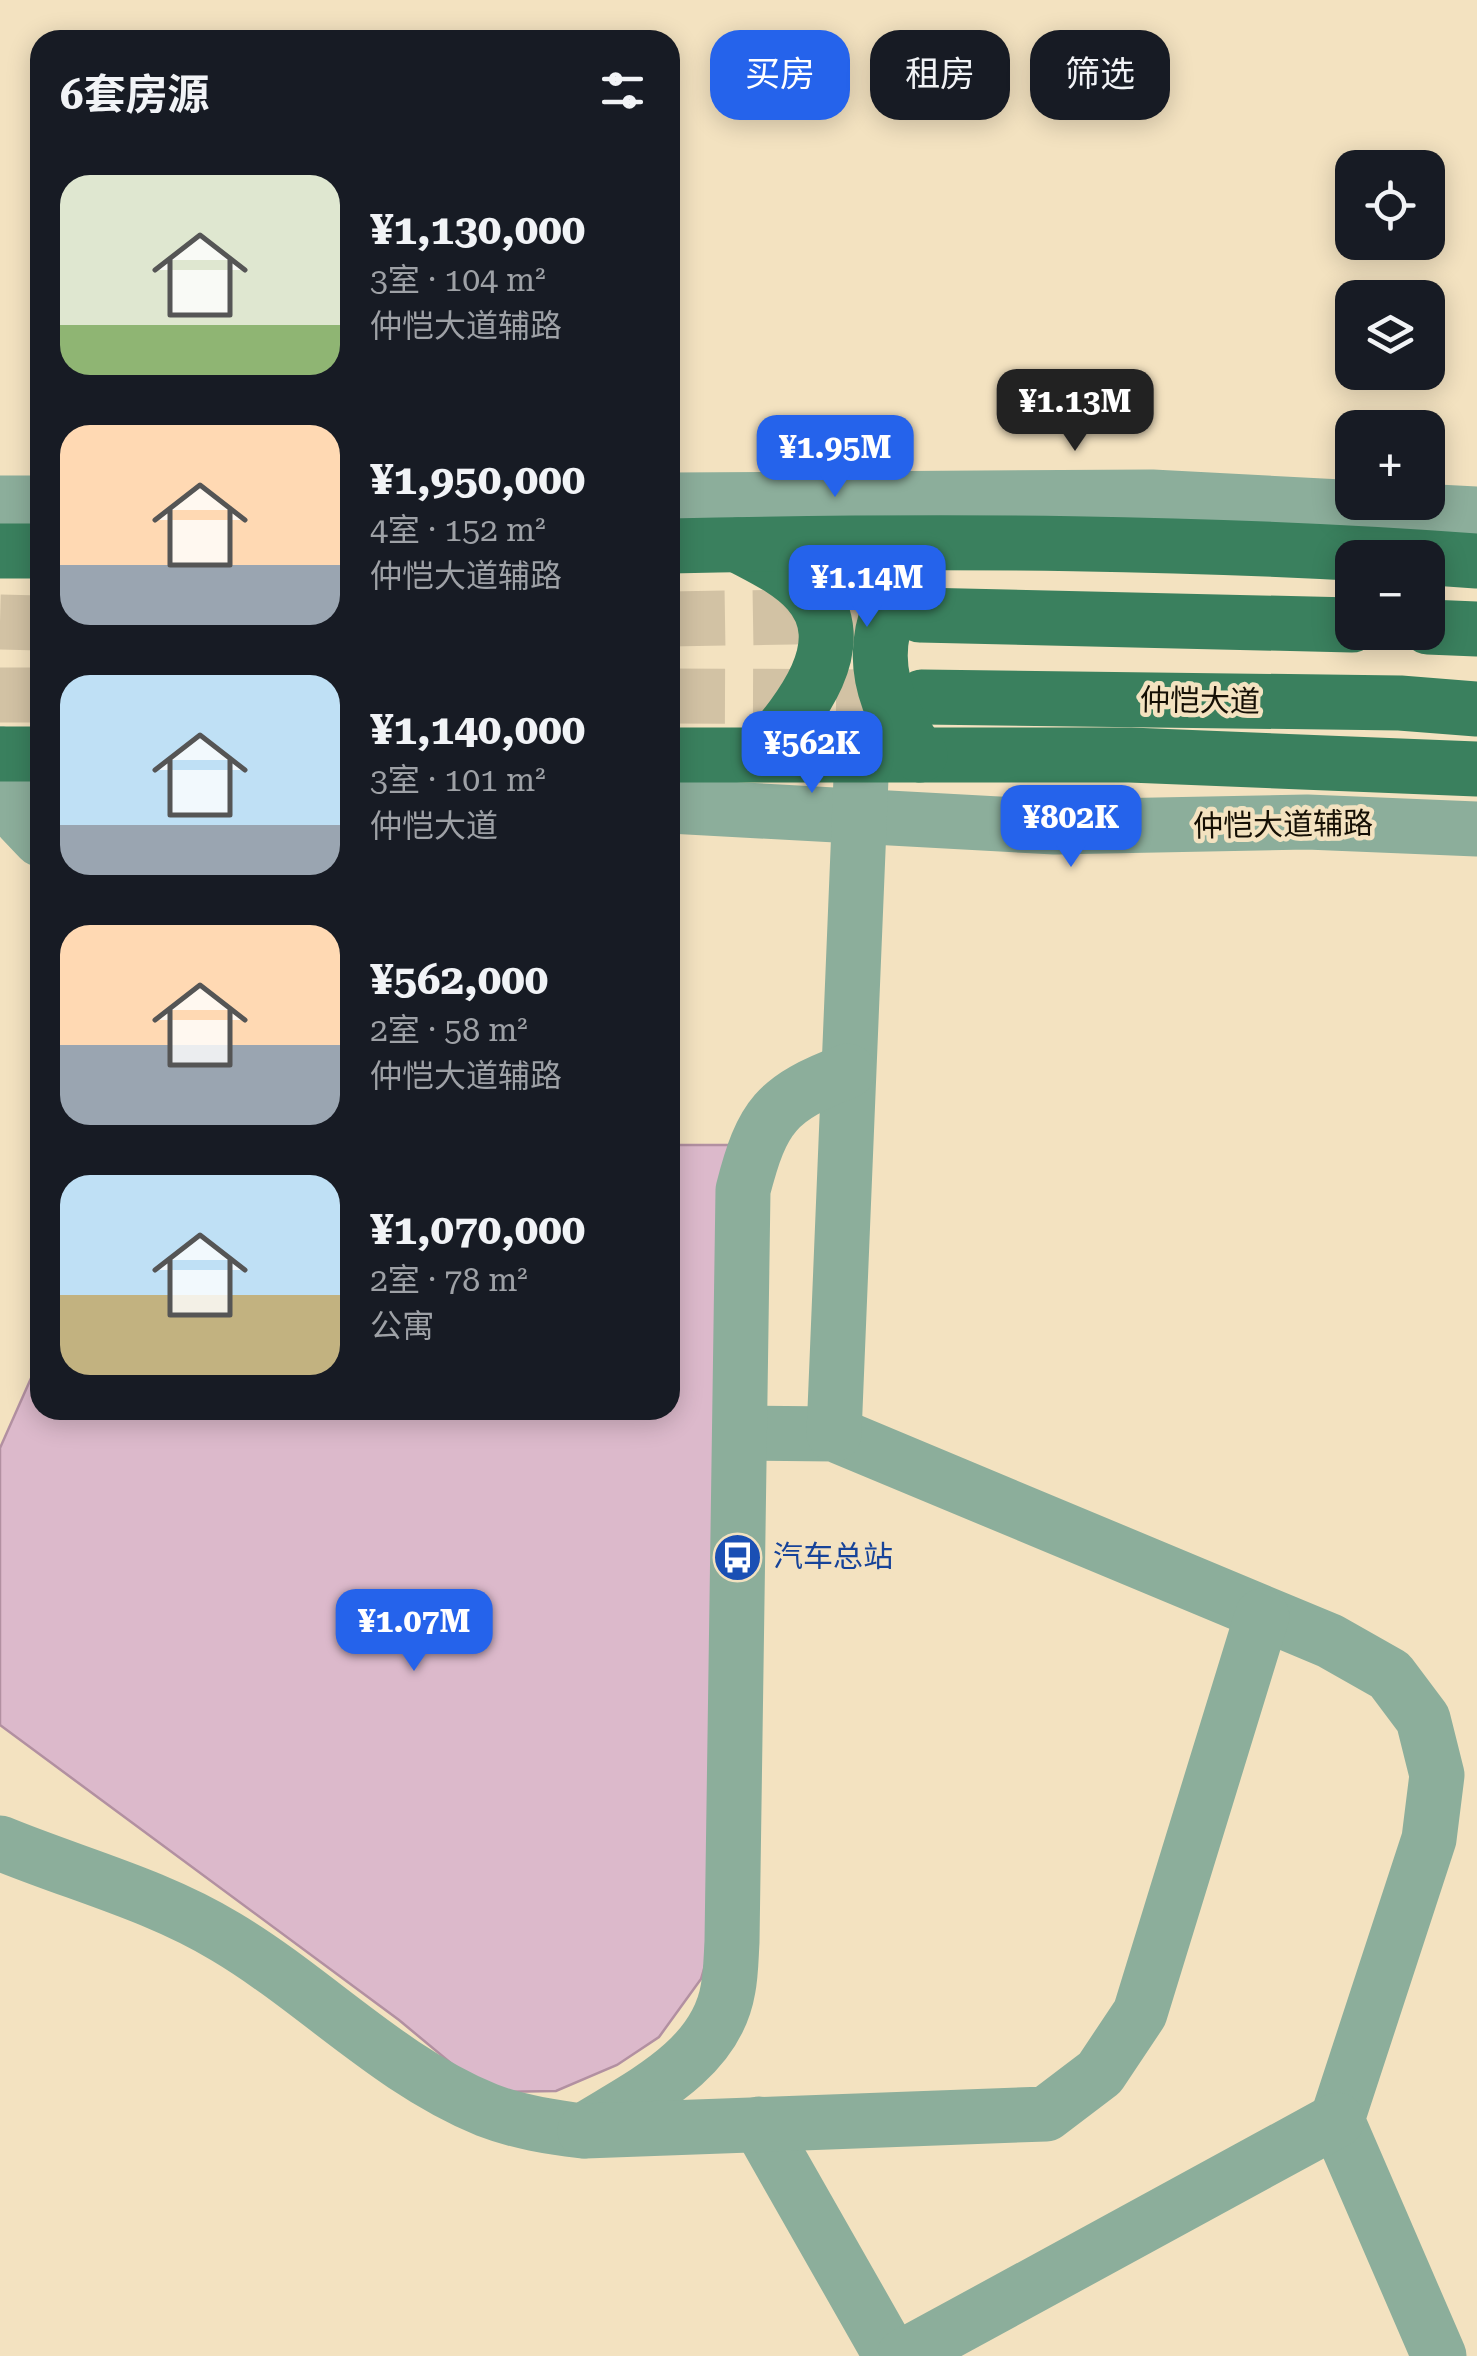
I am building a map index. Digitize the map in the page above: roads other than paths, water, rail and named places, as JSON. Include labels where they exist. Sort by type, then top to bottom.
[{"type":"main road","points":[[920,755],[900,725],[885,690],[878,652],[882,625],[892,602],[935,540]]},
{"type":"main road","points":[[680,546],[935,540],[1304,549],[1477,561]]},
{"type":"main road","points":[[738,545],[783,570],[806,589],[821,610],[825,628],[824,657],[812,689],[763,753]]},
{"type":"main road","points":[[0,551],[30,552]]},
{"type":"main road","points":[[920,615],[1335,625]]},
{"type":"main road","points":[[1445,628],[1477,629]]},
{"type":"main road","name":"仲恺大道","points":[[922,697],[1400,704],[1477,709]]},
{"type":"main road","points":[[0,754],[30,754]]},
{"type":"main road","name":"仲恺大道辅路","points":[[680,755],[1130,755],[1477,769]]},
{"type":"street","points":[[680,500],[1152,497],[1477,514]]},
{"type":"street","points":[[0,502],[30,503]]},
{"type":"street","points":[[0,754],[22,819],[30,828]]},
{"type":"street","points":[[834,1434],[862,754]]},
{"type":"street","points":[[0,802],[30,802]]},
{"type":"street","name":"仲恺大道辅路","points":[[680,807],[1071,827],[1322,822],[1477,829]]},
{"type":"street","points":[[584,2131],[693,2056],[714,2030],[728,1992],[732,1942],[743,1190],[755,1144],[774,1112],[802,1089],[848,1071]]},
{"type":"street","points":[[740,1433],[834,1434],[1262,1616],[1330,1640],[1390,1675],[1423,1719],[1437,1775],[1429,1838],[1337,2120],[1439,2356]]},
{"type":"street","points":[[0,1843],[148,1897],[227,1937],[440,2088],[530,2124],[584,2131],[1046,2114],[1100,2073],[1140,2013],[1262,1616]]},
{"type":"street","points":[[904,2356],[1337,2120]]},
{"type":"street","points":[[760,2124],[891,2356]]},
{"type":"tunnel","points":[[680,619],[920,615]]},
{"type":"tunnel","points":[[0,622],[30,623]]},
{"type":"tunnel","points":[[0,695],[30,695]]},
{"type":"tunnel","points":[[680,696],[922,697]]},
{"type":"place","name":"汽车总站","points":[[738,1557]]}]
